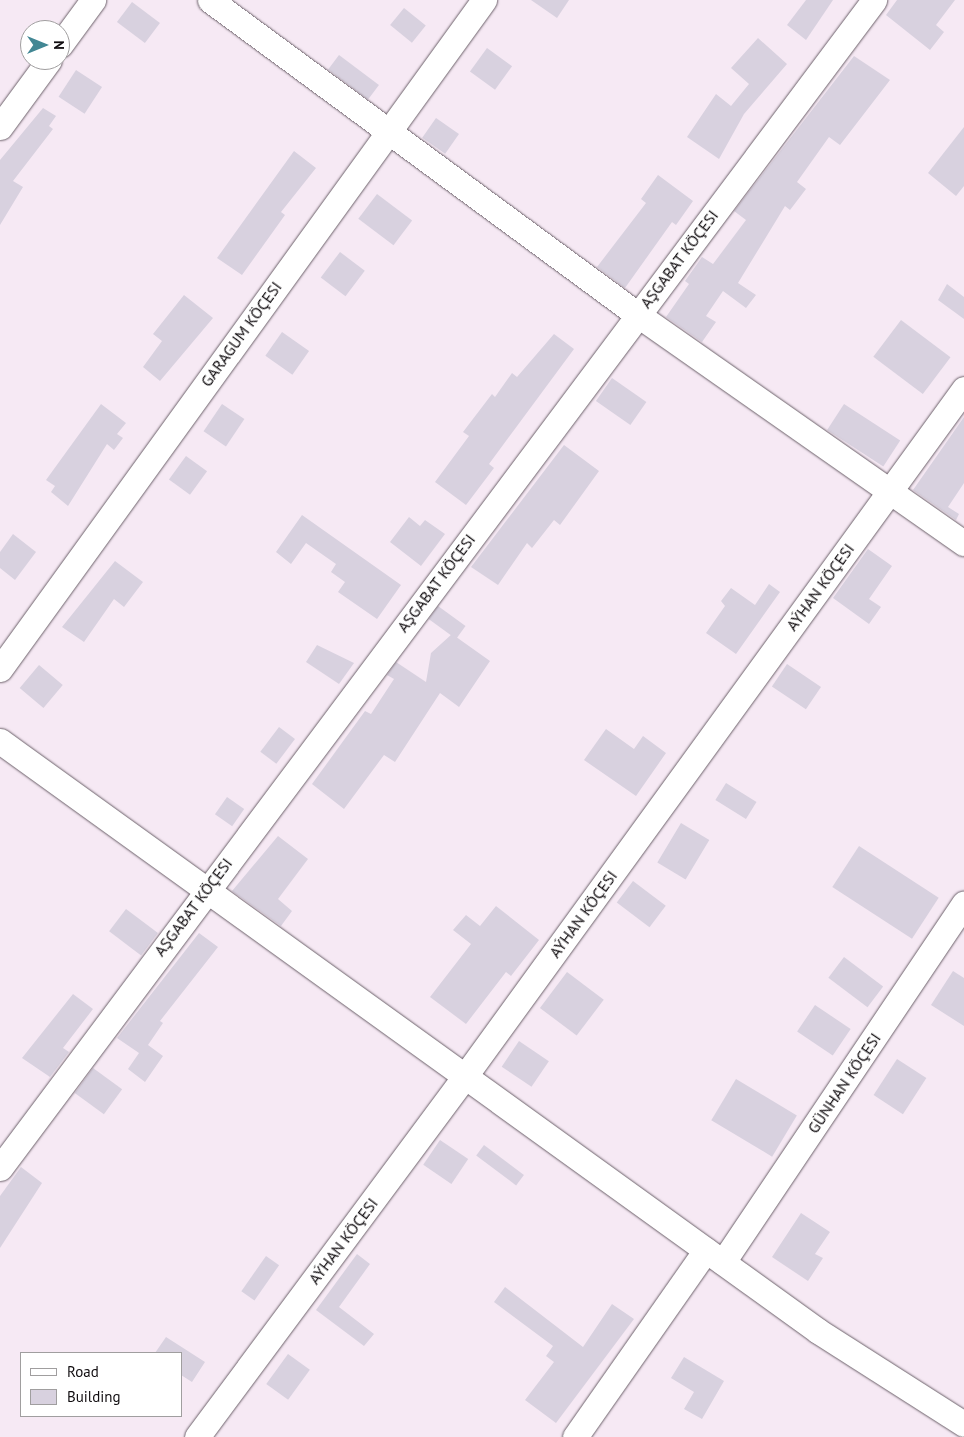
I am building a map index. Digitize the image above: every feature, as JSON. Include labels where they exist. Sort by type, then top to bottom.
[{"type":"street","points":[[70,31],[93,0]]},
{"type":"street","points":[[210,0],[638,315],[888,493],[964,543]]},
{"type":"street","name":"GARAGUM KÖÇESI","points":[[0,669],[387,130],[484,0]]},
{"type":"street","name":"AŞGABAT KÖÇESI","points":[[0,1168],[206,889],[874,0]]},
{"type":"street","points":[[0,127],[42,70]]},
{"type":"street","name":"AÝHAN KÖÇESI","points":[[197,1437],[466,1076],[964,389]]},
{"type":"street","points":[[0,741],[818,1331],[964,1424],[956,1437]]},
{"type":"street","name":"GÜNHAN KÖÇESI","points":[[575,1437],[715,1256],[964,903]]},
{"type":"building","points":[[531,0],[569,0],[557,18]]},
{"type":"building","points":[[806,0],[833,0],[806,40],[787,25]]},
{"type":"building","points":[[897,0],[955,0],[936,25],[944,32],[930,50],[886,15]]},
{"type":"building","points":[[132,2],[160,23],[145,43],[117,22]]},
{"type":"building","points":[[404,8],[426,26],[412,43],[390,25]]},
{"type":"building","points":[[758,38],[787,64],[744,114],[719,159],[687,137],[716,94],[731,106],[749,84],[731,68]]},
{"type":"building","points":[[487,48],[512,66],[495,90],[470,71]]},
{"type":"building","points":[[339,55],[379,85],[368,99],[328,69]]},
{"type":"building","points":[[854,56],[890,80],[840,145],[829,137],[797,182],[806,189],[790,210],[785,206],[738,283],[756,295],[746,308],[723,291],[706,316],[716,322],[702,342],[666,317],[689,284],[685,281],[702,257],[713,264],[746,220],[734,211]]},
{"type":"building","points":[[76,70],[102,87],[85,114],[59,97]]},
{"type":"building","points":[[43,108],[56,116],[49,126],[53,129],[13,181],[23,187],[0,225],[0,160]]},
{"type":"building","points":[[436,118],[459,134],[445,154],[422,138]]},
{"type":"building","points":[[964,127],[964,186],[956,196],[928,173]]},
{"type":"building","points":[[294,151],[316,168],[281,212],[285,215],[242,275],[217,258]]},
{"type":"building","points":[[658,175],[693,201],[676,225],[672,222],[625,288],[597,267],[646,203],[641,199]]},
{"type":"building","points":[[377,194],[412,220],[393,245],[358,219]]},
{"type":"building","points":[[340,252],[365,271],[345,296],[321,278]]},
{"type":"building","points":[[947,284],[964,297],[964,319],[938,300]]},
{"type":"building","points":[[184,295],[213,318],[160,381],[143,367],[162,341],[153,334]]},
{"type":"building","points":[[901,320],[951,357],[923,394],[873,357]]},
{"type":"building","points":[[282,332],[309,351],[292,375],[265,356]]},
{"type":"building","points":[[554,334],[574,349],[489,464],[494,468],[466,505],[435,482],[469,436],[463,432],[492,394],[495,397],[512,373],[517,377]]},
{"type":"building","points":[[612,378],[646,402],[630,425],[596,401]]},
{"type":"building","points":[[101,404],[126,423],[117,434],[123,438],[114,450],[107,444],[68,506],[51,492],[55,486],[46,480]]},
{"type":"building","points":[[222,404],[244,419],[226,446],[204,431]]},
{"type":"building","points":[[844,404],[900,440],[883,466],[827,430]]},
{"type":"building","points":[[964,417],[964,483],[948,507],[959,514],[956,520],[913,490]]},
{"type":"building","points":[[564,445],[599,471],[560,525],[554,520],[532,548],[527,543],[498,585],[471,567]]},
{"type":"building","points":[[186,456],[207,471],[190,495],[169,479]]},
{"type":"building","points":[[302,515],[401,585],[377,619],[338,592],[345,582],[331,572],[336,564],[306,543],[291,564],[276,552]]},
{"type":"building","points":[[409,517],[420,526],[425,520],[445,534],[421,566],[390,542]]},
{"type":"building","points":[[13,534],[36,552],[15,580],[0,568],[0,552]]},
{"type":"building","points":[[868,549],[892,566],[869,599],[881,607],[869,624],[833,598]]},
{"type":"building","points":[[115,561],[143,582],[124,607],[114,599],[84,642],[62,627]]},
{"type":"building","points":[[769,584],[780,592],[736,654],[706,633],[725,606],[721,601],[731,588],[755,605]]},
{"type":"building","points":[[438,606],[466,626],[456,639],[429,619]]},
{"type":"building","points":[[452,634],[490,661],[459,707],[440,693],[395,762],[384,755],[344,809],[312,784],[365,711],[371,714],[394,679],[387,675],[396,662],[426,682],[431,653]]},
{"type":"building","points":[[317,645],[354,663],[339,684],[306,662]]},
{"type":"building","points":[[787,664],[821,687],[806,709],[772,686]]},
{"type":"building","points":[[39,665],[63,685],[43,708],[20,688]]},
{"type":"building","points":[[279,727],[295,739],[276,764],[260,752]]},
{"type":"building","points":[[606,729],[634,749],[643,736],[666,753],[636,796],[584,760]]},
{"type":"building","points":[[726,783],[757,802],[746,819],[715,800]]},
{"type":"building","points":[[227,797],[244,809],[232,826],[215,814]]},
{"type":"building","points":[[681,823],[709,840],[686,879],[657,862]]},
{"type":"building","points":[[278,836],[308,859],[278,899],[292,911],[281,926],[232,891]]},
{"type":"building","points":[[859,846],[939,898],[912,939],[832,887]]},
{"type":"building","points":[[633,881],[666,906],[649,927],[617,903]]},
{"type":"building","points":[[496,906],[539,940],[511,976],[506,972],[466,1024],[430,997],[471,944],[453,930],[466,915],[480,926]]},
{"type":"building","points":[[126,909],[158,933],[141,955],[109,931]]},
{"type":"building","points":[[199,933],[218,947],[160,1021],[163,1023],[148,1045],[163,1056],[145,1082],[128,1069],[139,1053],[117,1038]]},
{"type":"building","points":[[844,957],[883,986],[867,1007],[828,978]]},
{"type":"building","points":[[953,971],[964,978],[964,1026],[931,1005]]},
{"type":"building","points":[[567,972],[604,1000],[577,1036],[540,1008]]},
{"type":"building","points":[[73,994],[93,1009],[63,1048],[69,1052],[50,1077],[22,1058]]},
{"type":"building","points":[[815,1005],[851,1029],[833,1056],[797,1032]]},
{"type":"building","points":[[519,1041],[549,1061],[532,1087],[502,1067]]},
{"type":"building","points":[[897,1059],[926,1078],[903,1114],[874,1095]]},
{"type":"building","points":[[93,1068],[122,1089],[104,1114],[75,1093]]},
{"type":"building","points":[[736,1079],[797,1116],[772,1157],[711,1120]]},
{"type":"building","points":[[440,1140],[468,1159],[451,1184],[423,1165]]},
{"type":"building","points":[[484,1145],[524,1175],[516,1185],[476,1155]]},
{"type":"building","points":[[21,1167],[42,1183],[0,1248],[0,1196]]},
{"type":"building","points":[[801,1213],[830,1232],[815,1254],[823,1258],[808,1281],[772,1257]]},
{"type":"building","points":[[357,1254],[370,1264],[339,1307],[374,1334],[364,1346],[316,1310]]},
{"type":"building","points":[[266,1256],[279,1265],[254,1300],[241,1291]]},
{"type":"building","points":[[505,1287],[583,1347],[612,1304],[634,1319],[556,1423],[525,1400],[554,1362],[546,1356],[553,1346],[494,1302]]},
{"type":"building","points":[[166,1337],[205,1362],[192,1382],[182,1376],[182,1352],[156,1352]]},
{"type":"building","points":[[288,1354],[310,1370],[288,1400],[266,1384]]},
{"type":"building","points":[[684,1357],[724,1381],[702,1419],[684,1409],[694,1392],[671,1378]]}]
